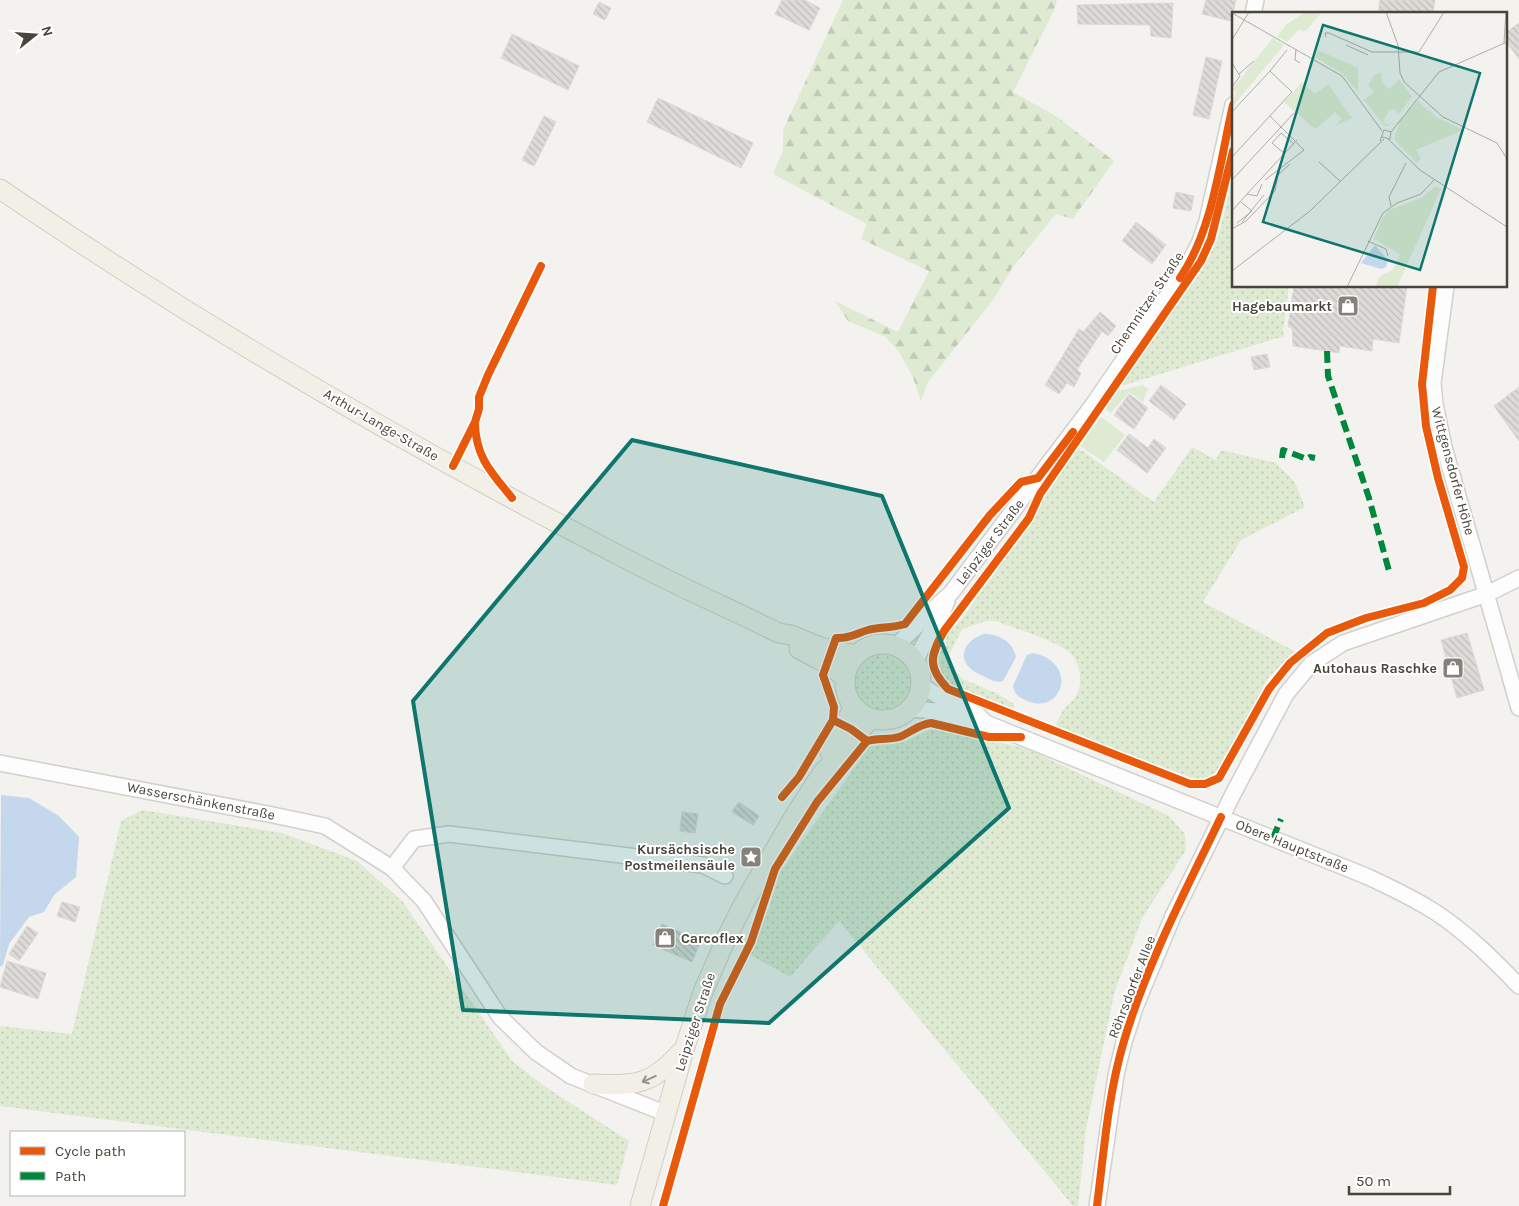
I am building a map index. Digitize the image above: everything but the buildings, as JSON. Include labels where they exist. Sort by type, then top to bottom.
[{"type":"main road","name":"Arthur-Lange-Straße","points":[[0,189],[182,307],[290,373],[453,466],[634,563],[779,633],[791,635],[820,647],[856,655]]},
{"type":"main road","name":"Arthur-Lange-Straße","points":[[779,633],[787,642],[827,664],[845,677]]},
{"type":"main road","points":[[875,644],[895,646],[908,652],[916,661],[921,685],[918,697],[910,709],[894,719],[882,720],[871,718],[853,706],[848,697],[845,677],[848,665],[864,648],[875,644]]},
{"type":"main road","name":"Leipziger Straße","points":[[823,772],[828,755],[853,706]]},
{"type":"main road","name":"Leipziger Straße","points":[[640,1206],[685,1047],[703,992],[744,903],[778,841],[823,772],[871,718]]},
{"type":"main road","points":[[593,1084],[609,1085],[642,1082],[656,1076],[685,1047]]},
{"type":"street","name":"Chemnitzer Straße","points":[[1100,394],[1186,269],[1199,244],[1211,205],[1232,109]]},
{"type":"street","name":"Wittgensdorfer Höhe","points":[[1446,288],[1433,383],[1435,404],[1444,447],[1519,708]]},
{"type":"street","name":"Leipziger Straße","points":[[895,646],[914,630],[937,604],[950,593],[1100,394]]},
{"type":"street","name":"Röhrsdorfer Allee","points":[[1098,1206],[1116,1075],[1124,1042],[1142,986],[1221,817],[1286,694],[1311,664],[1343,643],[1487,594],[1519,578]]},
{"type":"street","name":"Leipziger Straße","points":[[916,661],[925,638],[944,610],[950,593]]},
{"type":"street","name":"Obere Hauptstraße","points":[[921,685],[943,699],[978,715],[986,723],[1131,783],[1221,817],[1366,876],[1411,897],[1436,912],[1460,930],[1519,986]]},
{"type":"street","name":"Obere Hauptstraße","points":[[910,709],[937,711],[976,724],[986,723]]},
{"type":"street","name":"Wasserschänkenstraße","points":[[0,763],[325,826],[392,868],[424,901],[500,1017],[536,1052],[570,1076],[667,1114]]},
{"type":"street","points":[[392,868],[414,839],[449,834],[703,865],[725,876]]},
{"type":"highlighted area","points":[[632,440],[882,496],[1009,808],[769,1023],[463,1010],[413,701]]},
{"type":"green space","points":[[843,0],[1057,0],[1054,10],[1013,92],[1056,116],[1114,161],[1073,219],[1056,214],[1012,268],[993,300],[928,382],[921,401],[913,377],[899,352],[886,337],[848,321],[835,301],[898,332],[929,271],[861,239],[867,224],[773,174],[783,151],[783,130]]},
{"type":"green space","points":[[1232,182],[1232,288],[1289,288],[1284,336],[1118,387],[1203,269],[1218,238]]},
{"type":"green space","points":[[1142,385],[1148,389],[1143,402],[1129,392],[1111,413],[1105,409],[1118,391]]},
{"type":"green space","points":[[1101,417],[1125,435],[1104,462],[1080,446]]},
{"type":"green space","points":[[1077,447],[1154,502],[1192,447],[1216,460],[1221,450],[1276,463],[1294,481],[1305,507],[1241,540],[1203,602],[1294,651],[1268,678],[1221,766],[1214,775],[1207,778],[1198,780],[1055,728],[1063,710],[1078,692],[1080,685],[1079,672],[1073,656],[1059,646],[1037,636],[996,621],[986,621],[962,629],[949,655],[952,668],[963,679],[998,694],[1014,704],[1014,708],[1010,711],[949,683],[943,674],[940,666],[940,649],[948,634],[961,620],[1026,529],[1038,504]]},
{"type":"green space","points":[[883,653],[899,658],[907,666],[912,682],[907,698],[899,706],[883,711],[867,706],[859,698],[854,682],[859,666],[867,658]]},
{"type":"green space","points":[[931,729],[1020,747],[1034,752],[1169,816],[1185,834],[1186,850],[1142,918],[1114,994],[1086,1129],[1078,1206],[1073,1206],[839,921],[790,977],[750,955],[769,908],[780,872],[870,746],[904,742]]},
{"type":"green space","points":[[142,810],[282,833],[357,861],[403,902],[512,1061],[547,1088],[629,1141],[617,1185],[0,1106],[0,1026],[72,1034],[121,821]]},
{"type":"water","points":[[984,634],[999,637],[1008,643],[1014,651],[1016,657],[1003,681],[994,681],[978,674],[965,661],[964,656],[967,646],[974,639]]},
{"type":"water","points":[[1033,653],[1048,659],[1057,667],[1061,677],[1060,687],[1056,696],[1048,702],[1038,704],[1020,698],[1013,686],[1027,655]]},
{"type":"water","points":[[1,795],[29,798],[59,816],[79,837],[76,877],[54,895],[44,912],[29,917],[9,944],[3,965],[0,967]]},
{"type":"marked path","points":[[1327,351],[1328,376],[1369,498],[1389,571]]},
{"type":"marked path","points":[[1282,458],[1283,450],[1307,459],[1310,457],[1315,458]]},
{"type":"marked path","points":[[1273,838],[1281,819]]},
{"type":"cycle path","points":[[1180,278],[1191,259],[1208,217],[1232,110]]},
{"type":"cycle path","points":[[1232,155],[1211,239],[1201,261],[1040,494],[1029,518],[939,640],[934,655],[934,668],[948,689],[1190,784],[1205,784],[1219,778],[1269,689],[1290,663],[1327,633],[1366,618],[1424,603],[1450,590],[1462,578],[1464,567],[1438,478],[1426,426],[1422,384],[1433,288]]},
{"type":"cycle path","points":[[453,466],[475,422],[479,409],[479,397],[488,375],[541,266]]},
{"type":"cycle path","points":[[475,424],[478,446],[482,456],[492,473],[512,498]]},
{"type":"cycle path","points":[[1021,737],[989,737],[931,723],[922,725],[899,737],[867,741],[851,729],[833,720],[834,707],[823,675],[836,638],[849,637],[864,631],[905,624],[990,515],[1021,482],[1038,478],[1073,432]]},
{"type":"cycle path","points":[[782,797],[799,777],[833,720]]},
{"type":"cycle path","points":[[663,1206],[720,1004],[751,942],[775,869],[817,802],[867,741]]},
{"type":"cycle path","points":[[1097,1206],[1110,1102],[1124,1041],[1133,1012],[1181,899],[1221,817]]},
{"type":"place","name":"Hagebaumarkt","points":[[1348,306]]},
{"type":"place","name":"Autohaus Raschke","points":[[1453,668]]},
{"type":"place","name":"Kursächsische Postmeilensäule","points":[[751,857]]},
{"type":"place","name":"Carcoflex","points":[[665,938]]}]
